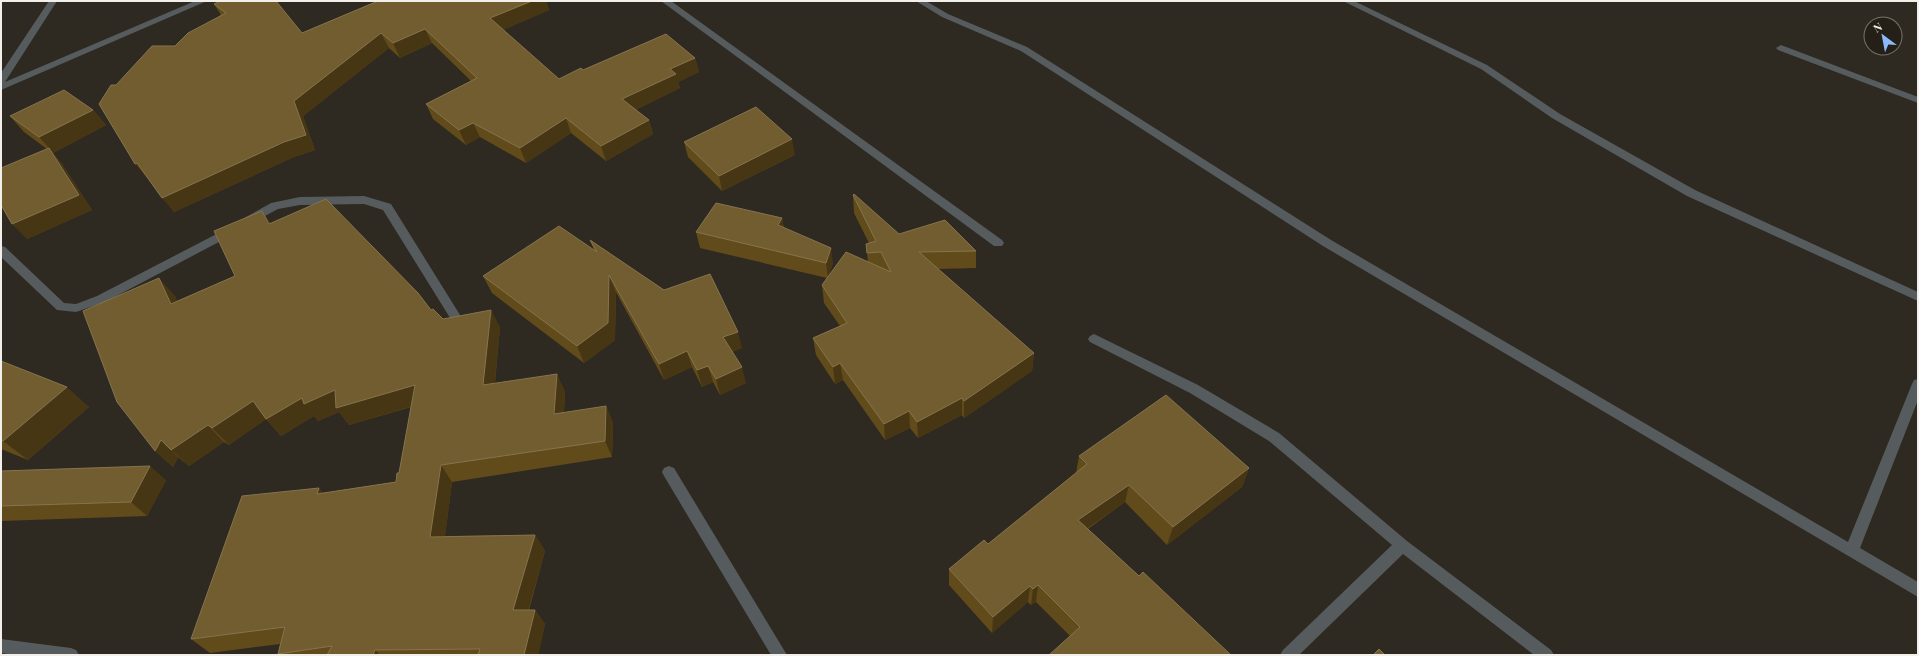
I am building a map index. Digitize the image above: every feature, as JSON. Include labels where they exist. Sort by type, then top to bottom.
[{"type":"street","points":[[1,80],[53,1]]},
{"type":"street","points":[[1,87],[127,32],[203,1]]},
{"type":"street","points":[[665,1],[998,243]]},
{"type":"street","points":[[920,1],[940,14],[1009,41],[1024,49],[1327,243],[1918,590]]},
{"type":"street","points":[[1347,1],[1484,67],[1556,116],[1691,193],[1918,297]]},
{"type":"street","points":[[1781,48],[1918,100]]},
{"type":"street","points":[[1,250],[61,307],[76,308],[101,299],[275,206],[300,201],[364,200],[387,207],[456,318]]},
{"type":"street","points":[[1094,340],[1194,389],[1274,437],[1402,545],[1546,655]]},
{"type":"street","points":[[1852,550],[1918,384]]},
{"type":"street","points":[[669,472],[779,655]]},
{"type":"street","points":[[1288,655],[1402,545]]},
{"type":"street","points":[[1,646],[71,655]]},
{"type":"building","points":[[220,1],[276,1],[302,33],[378,1],[532,1],[490,18],[559,79],[581,68],[583,70],[666,34],[695,58],[670,69],[676,74],[622,99],[649,120],[601,146],[566,118],[520,148],[473,123],[459,130],[426,104],[477,78],[425,29],[393,43],[381,33],[294,101],[306,135],[284,142],[162,198],[137,163],[135,164],[99,104],[111,85],[116,85],[152,46],[175,46],[188,33],[226,13],[214,4]]},
{"type":"building","points":[[64,90],[93,110],[39,137],[10,116]]},
{"type":"building","points":[[756,107],[792,139],[719,176],[684,142]]},
{"type":"building","points":[[49,148],[79,195],[12,224],[1,205],[1,168]]},
{"type":"building","points":[[854,194],[899,234],[945,220],[976,251],[919,252],[1034,353],[964,401],[962,398],[917,422],[909,411],[884,424],[840,363],[833,367],[813,338],[847,323],[822,285],[846,252],[891,272],[881,252],[867,253],[866,244],[876,241],[853,195]]},
{"type":"building","points":[[326,199],[418,293],[431,310],[433,309],[443,319],[491,310],[483,385],[557,374],[554,414],[606,406],[605,441],[441,465],[430,537],[535,535],[513,610],[535,610],[524,655],[478,655],[480,649],[375,650],[373,655],[327,655],[332,646],[278,654],[285,627],[191,639],[242,496],[319,488],[317,494],[396,482],[397,473],[399,473],[415,385],[336,408],[335,390],[304,404],[302,398],[266,419],[253,401],[212,428],[208,425],[171,450],[161,440],[155,451],[117,402],[83,311],[159,278],[171,304],[235,276],[214,231],[262,211],[269,224]]},
{"type":"building","points":[[716,203],[782,218],[778,225],[831,248],[826,263],[696,232]]},
{"type":"building","points":[[559,226],[597,252],[590,240],[664,290],[710,274],[738,332],[723,337],[742,367],[716,379],[708,366],[697,370],[687,351],[659,364],[609,275],[608,323],[577,346],[483,276]]},
{"type":"building","points":[[1,361],[67,387],[3,441],[1,440]]},
{"type":"building","points":[[1166,395],[1249,468],[1173,527],[1129,485],[1078,520],[1139,576],[1143,572],[1231,655],[1049,655],[1080,627],[1038,585],[1033,589],[1030,586],[993,617],[949,569],[984,540],[988,544],[1087,464],[1079,456]]},
{"type":"building","points":[[150,466],[131,502],[1,506],[1,471]]},
{"type":"building","points":[[1379,649],[1385,655],[1373,655]]}]
